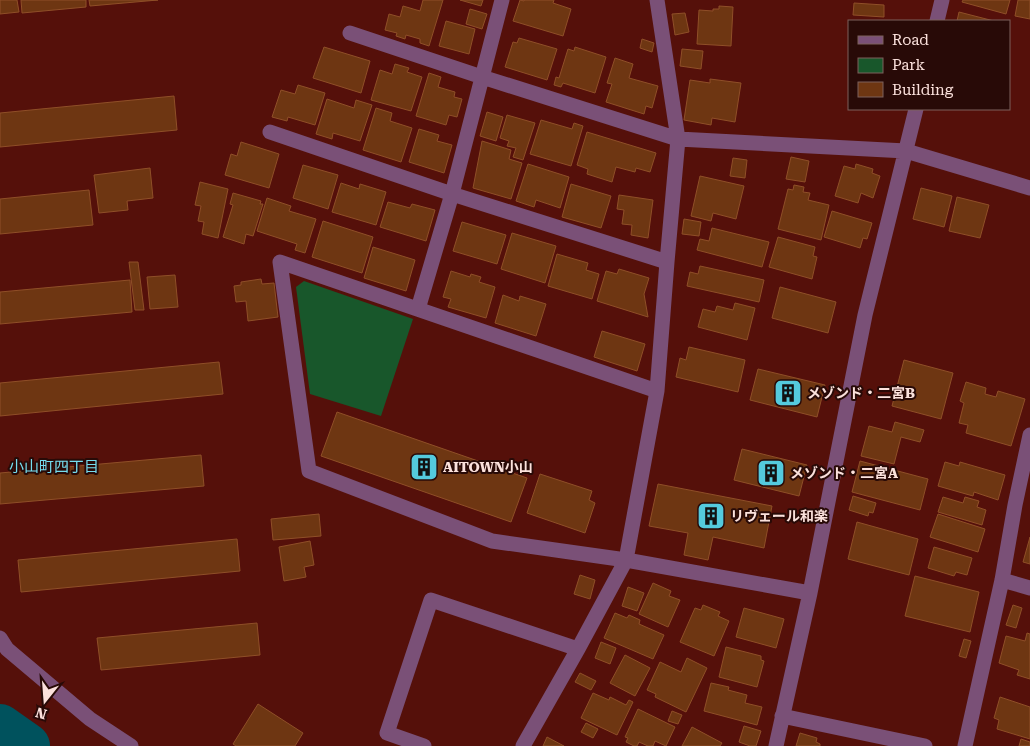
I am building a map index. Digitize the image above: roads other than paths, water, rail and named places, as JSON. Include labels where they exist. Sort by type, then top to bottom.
[{"type":"street","points":[[418,310],[452,194],[502,0]]},
{"type":"street","points":[[523,746],[626,560],[657,391],[678,139],[658,0]]},
{"type":"street","points":[[937,20],[942,0]]},
{"type":"street","points":[[350,33],[678,139],[906,151],[1030,188]]},
{"type":"street","points":[[776,746],[810,593],[865,315],[916,110]]},
{"type":"street","points":[[270,132],[452,194],[667,262]]},
{"type":"street","points":[[657,391],[280,262],[309,471],[492,541],[626,560],[810,593]]},
{"type":"street","points":[[965,746],[1002,580],[1015,505],[1030,436]]},
{"type":"street","points":[[1002,580],[1030,588]]},
{"type":"street","points":[[424,746],[387,733],[431,600],[578,649]]},
{"type":"street","points":[[0,638],[7,648],[90,719],[131,746]]},
{"type":"street","points":[[782,716],[925,746]]},
{"type":"waterway","points":[[0,727],[27,746]]},
{"type":"place","name":"メゾンド・二宮B","points":[[788,393]]},
{"type":"place","name":"AITOWN小山","points":[[424,467]]},
{"type":"place","name":"メゾンド・二宮A","points":[[771,473]]},
{"type":"place","name":"リヴェール和楽","points":[[711,516]]},
{"type":"district","name":"小山町四丁目","points":[[54,467]]}]
